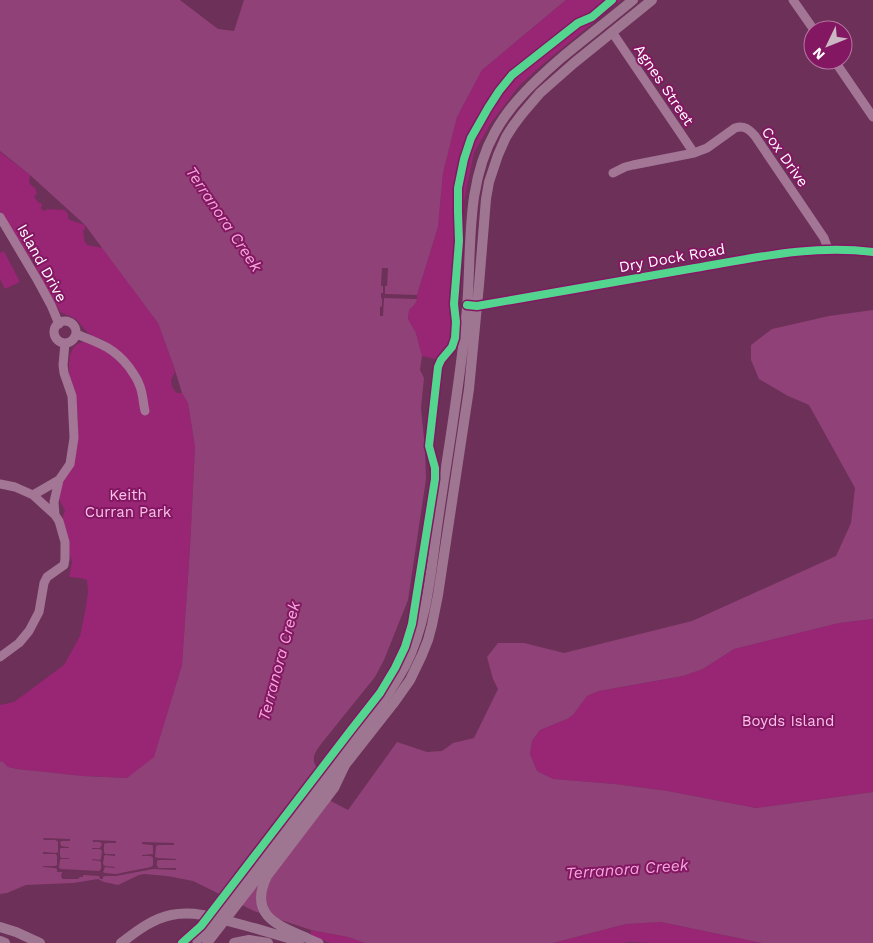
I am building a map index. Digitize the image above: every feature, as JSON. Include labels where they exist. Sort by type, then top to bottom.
[{"type":"main road","points":[[199,942],[342,762],[393,704],[410,680],[422,655],[432,625],[438,595],[470,389],[472,206],[483,157],[504,116],[533,83],[634,0]]},
{"type":"main road","points":[[472,306],[486,199],[494,167],[506,137],[522,114],[550,84],[652,0]]},
{"type":"main road","points":[[307,940],[272,922],[261,905],[260,894],[267,876],[334,788],[342,762]]},
{"type":"main road","points":[[121,943],[154,921],[172,915],[189,914],[206,915],[307,940]]},
{"type":"main road","points":[[133,943],[139,936],[162,924],[190,918],[284,943]]},
{"type":"main road","points":[[0,928],[26,943]]},
{"type":"main road","points":[[0,928],[16,932],[40,943]]},
{"type":"main road","points":[[234,943],[249,940],[268,943]]},
{"type":"main road","points":[[0,941],[5,943]]},
{"type":"street","points":[[793,0],[807,20]]},
{"type":"street","name":"Agnes Street","points":[[612,32],[694,153]]},
{"type":"street","points":[[841,70],[873,117]]},
{"type":"street","name":"Cox Drive","points":[[613,173],[633,164],[694,153],[706,148],[735,128],[744,127],[755,136],[824,238],[828,249]]},
{"type":"street","name":"Island Drive","points":[[0,217],[38,281],[51,305],[58,324]]},
{"type":"street","name":"Dry Dock Road","points":[[472,306],[742,260],[806,251],[828,249],[873,252]]},
{"type":"street","points":[[69,322],[74,327],[76,334],[74,339],[68,343],[60,342],[54,335],[58,324],[69,322]]},
{"type":"street","points":[[76,334],[101,343],[122,359],[140,385],[145,411]]},
{"type":"street","points":[[55,515],[54,502],[59,480],[70,464],[74,438],[72,396],[63,365],[66,343]]},
{"type":"street","points":[[33,495],[59,480]]},
{"type":"street","points":[[0,484],[15,487],[33,495],[55,515],[59,521],[65,542],[64,564],[47,578],[44,583],[39,612],[29,631],[19,643],[0,657]]},
{"type":"street","points":[[307,940],[319,943]]},
{"type":"green space","points":[[566,0],[621,0],[519,86],[491,123],[474,153],[464,201],[451,346],[440,360],[422,356],[416,333],[408,320],[409,310],[416,302],[438,227],[443,173],[457,117],[482,70]]},
{"type":"green space","name":"Keith Curran Park","points":[[0,152],[30,175],[29,182],[37,193],[34,197],[41,203],[42,210],[65,210],[70,220],[85,225],[83,232],[87,245],[103,248],[158,323],[174,367],[175,373],[171,381],[173,388],[177,393],[182,393],[188,403],[195,447],[182,665],[154,758],[128,778],[83,776],[17,769],[8,767],[2,761],[0,762],[0,705],[14,702],[64,665],[80,636],[88,593],[87,580],[69,577],[72,562],[64,536],[63,516],[65,511],[58,492],[74,465],[78,442],[78,418],[75,395],[70,380],[69,363],[70,355],[77,344],[82,342],[107,343],[102,339],[93,337],[76,319],[60,312],[35,266],[39,263],[35,255],[30,258],[0,211]]},
{"type":"green space","points":[[4,251],[20,282],[5,289],[0,279],[0,253]]},
{"type":"green space","name":"Boyds Island","points":[[873,619],[873,792],[756,808],[668,791],[553,779],[537,771],[530,754],[532,741],[540,730],[573,715],[587,696],[599,691],[683,676],[703,669],[734,649],[839,623]]},
{"type":"green space","points":[[661,922],[762,943],[553,943],[626,924]]},
{"type":"green space","points":[[311,930],[348,937],[365,943],[330,943],[310,935]]},
{"type":"water","name":"Terranora Creek","points":[[0,0],[180,0],[218,29],[234,31],[244,0],[566,0],[482,70],[457,117],[443,173],[438,227],[416,302],[409,310],[408,319],[416,333],[422,356],[420,370],[424,378],[421,408],[426,479],[408,600],[384,660],[375,677],[321,744],[314,757],[314,762],[331,801],[348,810],[397,742],[427,752],[442,751],[453,743],[474,738],[498,689],[487,657],[498,643],[524,643],[564,653],[692,621],[836,556],[851,523],[855,488],[809,405],[788,396],[759,379],[751,360],[751,345],[772,329],[829,316],[873,310],[873,619],[839,623],[734,649],[703,669],[683,676],[599,691],[587,696],[573,715],[567,719],[540,730],[532,741],[530,754],[537,771],[553,779],[668,791],[756,808],[873,792],[873,943],[762,943],[661,922],[626,924],[553,943],[365,943],[348,937],[311,930],[254,911],[193,881],[167,876],[144,874],[118,885],[98,879],[73,883],[26,885],[0,894],[0,762],[2,761],[8,767],[17,769],[83,776],[127,778],[154,757],[182,665],[195,447],[188,403],[182,393],[158,323],[85,225],[30,175],[0,151]]},
{"type":"pier","points":[[382,268],[388,268],[385,294],[417,295],[417,299],[384,298],[383,316],[380,316],[380,307],[382,306],[381,293],[383,293],[383,286],[381,286]]},
{"type":"pier","points":[[43,838],[70,839],[70,841],[60,842],[61,846],[69,847],[60,849],[61,858],[69,858],[60,860],[59,868],[61,869],[99,871],[101,869],[101,862],[92,859],[100,860],[102,851],[92,848],[100,848],[102,844],[100,842],[93,842],[93,840],[116,841],[116,843],[104,844],[105,854],[115,854],[115,856],[105,855],[103,864],[115,867],[105,867],[103,872],[105,873],[116,874],[151,867],[153,865],[153,858],[142,855],[153,854],[153,846],[142,844],[142,842],[174,843],[174,845],[156,846],[155,857],[176,859],[159,860],[157,861],[157,866],[159,868],[176,868],[176,870],[153,869],[116,876],[105,876],[103,879],[100,879],[99,876],[83,875],[83,877],[78,879],[62,879],[62,872],[57,872],[55,868],[43,867],[57,865],[56,854],[43,854],[43,852],[58,852],[58,842],[56,840],[44,840]]},
{"type":"cycle path","points":[[182,943],[201,926],[380,693],[405,647],[412,624],[435,479],[435,468],[429,446],[438,367],[441,360],[452,347],[455,338],[454,304],[459,241],[458,188],[464,159],[471,138],[488,108],[512,75],[578,23],[592,17],[612,0]]},
{"type":"cycle path","points":[[467,305],[477,306],[784,253],[828,250],[873,252]]}]
